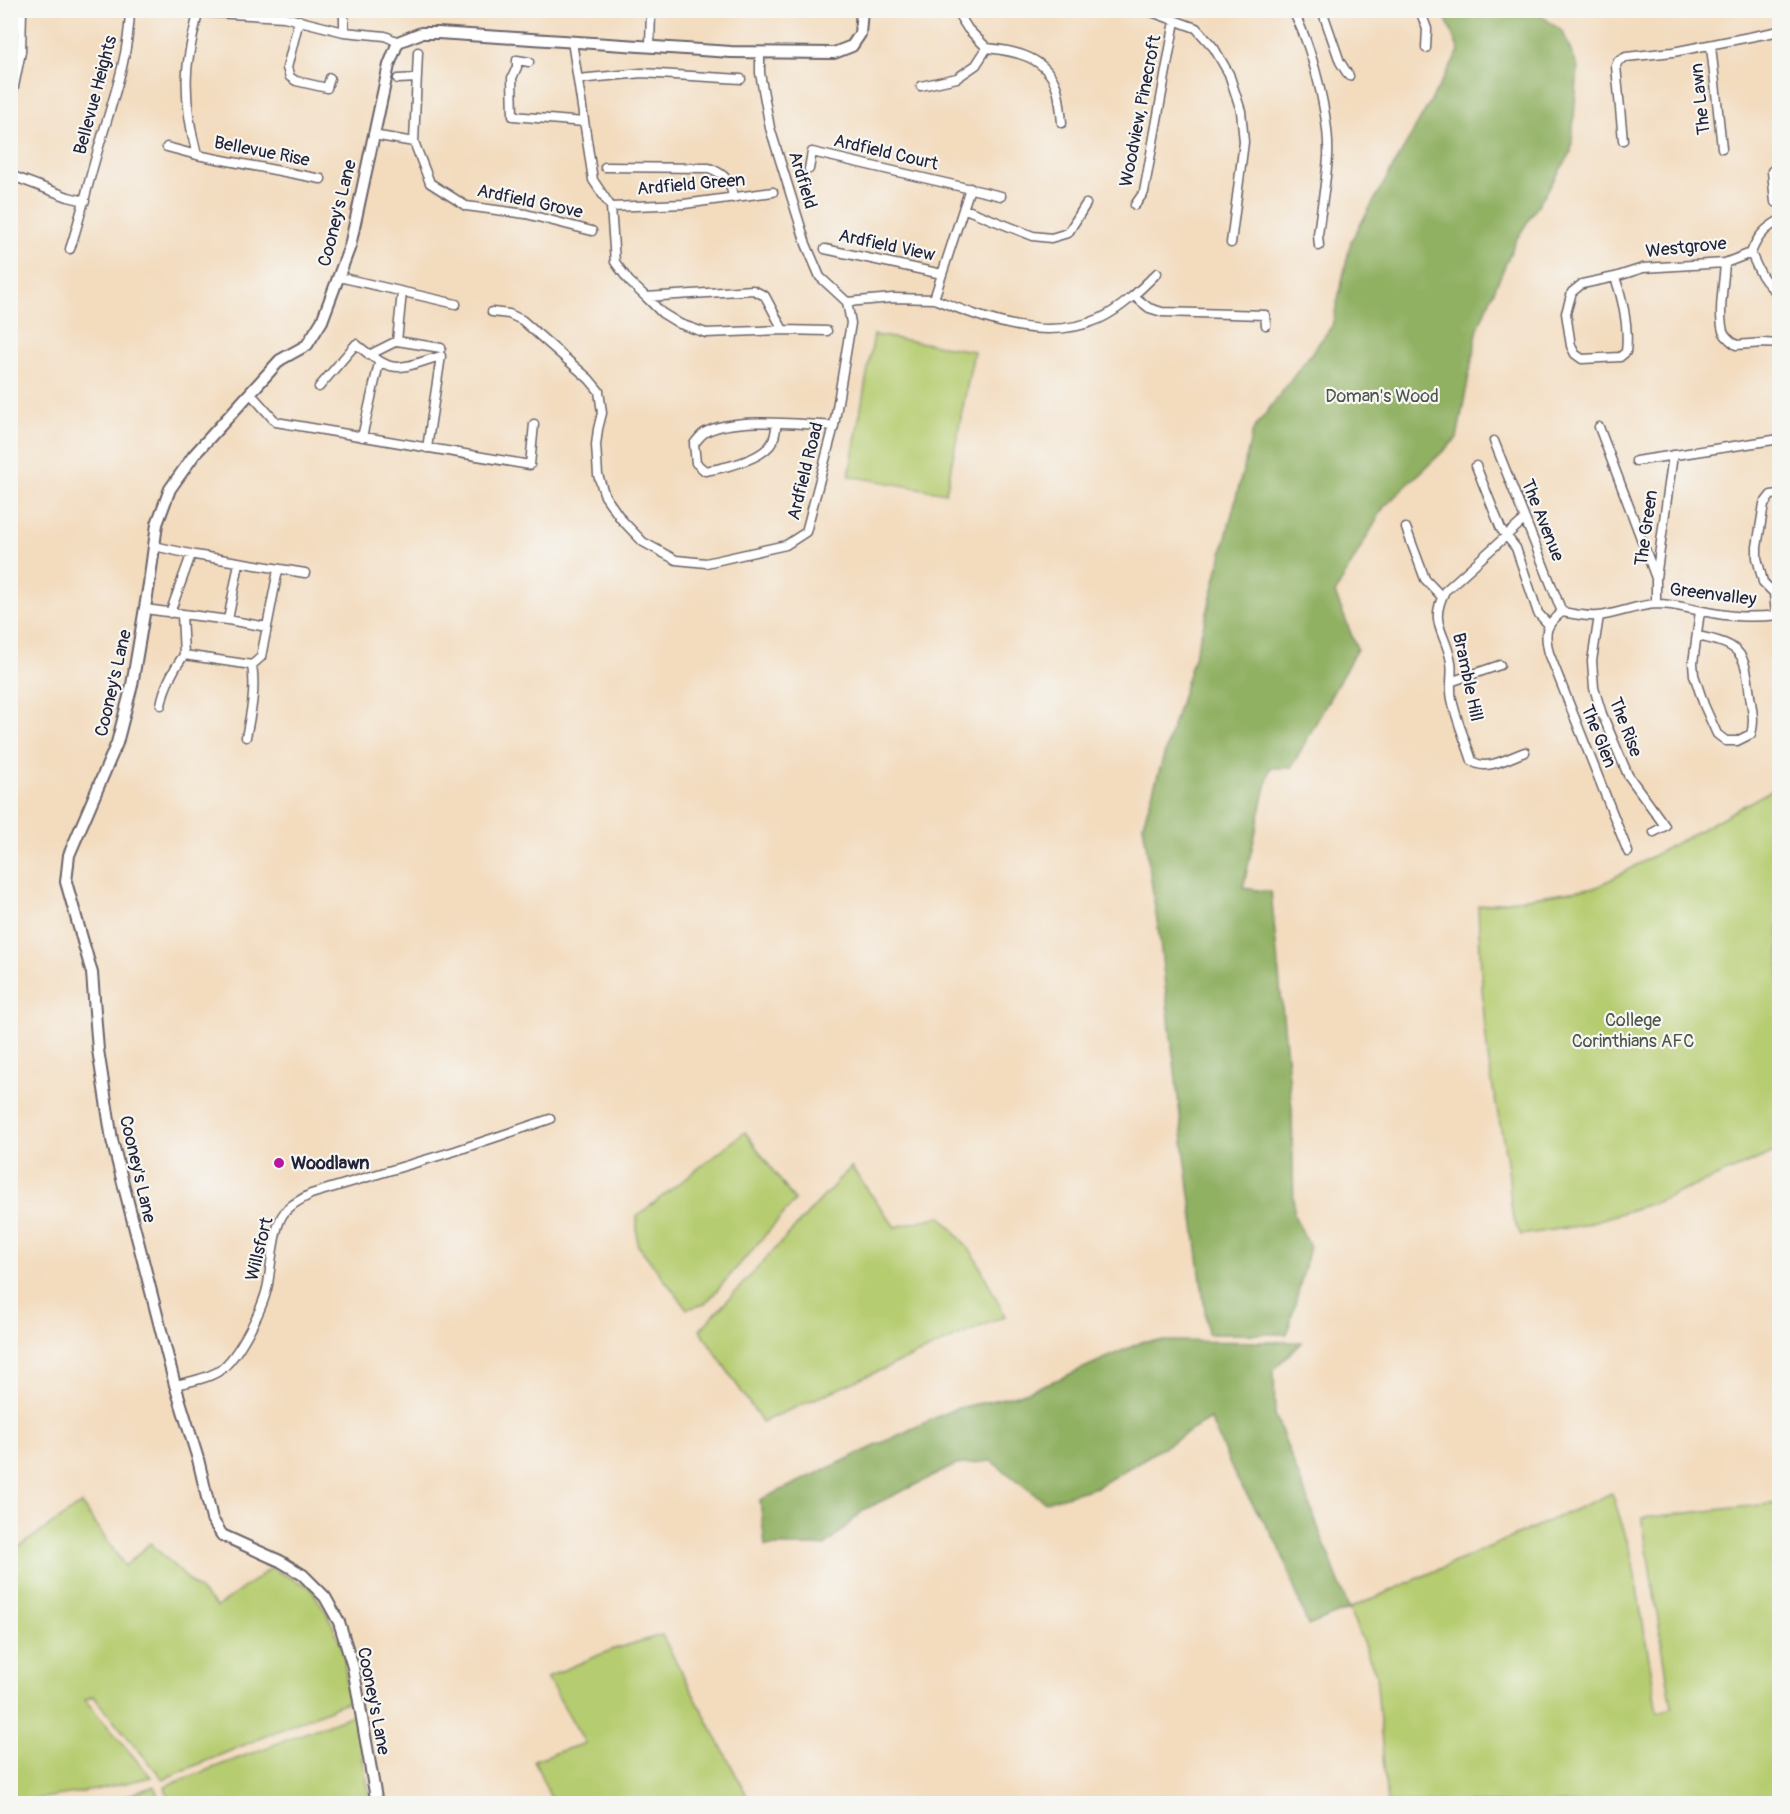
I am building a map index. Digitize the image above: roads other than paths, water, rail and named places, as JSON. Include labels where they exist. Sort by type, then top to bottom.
[{"type":"street","points":[[10,106],[21,52],[22,10]]},
{"type":"street","name":"Bellevue Heights","points":[[70,249],[82,214],[87,188],[121,71],[129,35],[130,10]]},
{"type":"street","points":[[160,10],[198,13],[254,12],[299,20],[344,32],[385,36],[398,42],[422,33],[438,33],[760,53],[834,53],[852,46],[861,34],[862,10]]},
{"type":"street","points":[[344,10],[344,32]]},
{"type":"street","points":[[650,46],[651,10]]},
{"type":"street","points":[[956,10],[969,29],[987,48],[1025,54],[1038,62],[1053,79],[1057,89],[1062,123]]},
{"type":"street","points":[[1146,10],[1196,28],[1214,48],[1229,74],[1241,111],[1244,142],[1231,243]]},
{"type":"street","points":[[1292,10],[1319,82],[1326,127],[1328,156],[1317,235],[1319,246]]},
{"type":"street","points":[[1322,10],[1340,62],[1349,76]]},
{"type":"street","points":[[1420,10],[1426,29],[1426,48]]},
{"type":"street","name":"Bellevue Rise","points":[[198,13],[187,70],[186,93],[197,155],[321,179]]},
{"type":"street","points":[[299,20],[287,68],[290,77],[296,81],[327,87],[330,78]]},
{"type":"street","name":"Woodview, Pinecroft","points":[[1135,205],[1144,192],[1175,21]]},
{"type":"street","name":"The Lawn","points":[[1623,140],[1616,66],[1618,61],[1626,57],[1711,46],[1779,31]]},
{"type":"street","points":[[572,41],[593,180],[611,207],[615,262],[629,281],[662,313],[680,324],[706,333],[827,331]]},
{"type":"street","name":"Cooney's Lane","points":[[376,1803],[353,1667],[339,1622],[326,1596],[303,1575],[280,1561],[222,1535],[212,1519],[112,1140],[98,1050],[92,973],[66,882],[69,855],[117,743],[136,670],[157,524],[170,489],[194,455],[250,393],[280,360],[307,345],[322,321],[350,246],[389,65],[398,42]]},
{"type":"street","name":"The Lawn","points":[[1711,46],[1722,148]]},
{"type":"street","points":[[921,86],[957,78],[976,65],[987,48]]},
{"type":"street","name":"Ardfield Grove","points":[[418,52],[414,142],[430,183],[466,206],[526,214],[592,231]]},
{"type":"street","name":"Ardfield","points":[[760,53],[760,73],[770,128],[806,244],[820,277],[847,302]]},
{"type":"street","points":[[529,62],[518,60],[512,78],[513,116],[584,122]]},
{"type":"street","points":[[578,79],[642,73],[741,79]]},
{"type":"street","points":[[398,79],[417,78]]},
{"type":"street","points":[[373,135],[414,142]]},
{"type":"street","points":[[167,147],[197,155]]},
{"type":"street","name":"Ardfield Court","points":[[808,169],[812,152],[970,188]]},
{"type":"street","points":[[1774,202],[1772,171],[1779,166]]},
{"type":"street","points":[[605,167],[709,168],[720,172],[728,179],[733,198]]},
{"type":"street","points":[[10,175],[84,201]]},
{"type":"street","points":[[934,299],[970,188],[1001,196]]},
{"type":"street","name":"Ardfield Green","points":[[611,207],[684,204],[774,192]]},
{"type":"street","points":[[965,209],[1033,236],[1051,238],[1068,234],[1086,204]]},
{"type":"street","name":"Westgrove","points":[[1615,277],[1643,268],[1725,263],[1751,253],[1756,239],[1766,228],[1779,220]]},
{"type":"street","name":"Ardfield View","points":[[825,249],[942,274]]},
{"type":"street","points":[[1751,253],[1762,278],[1779,295]]},
{"type":"street","points":[[1725,263],[1722,312],[1723,330],[1726,336],[1736,345],[1779,344]]},
{"type":"street","points":[[847,302],[893,298],[934,299],[1024,328],[1077,326],[1100,319],[1134,296],[1156,273]]},
{"type":"street","points":[[339,277],[456,304]]},
{"type":"street","points":[[1615,277],[1620,290],[1628,338],[1626,352],[1620,357],[1582,359],[1575,354],[1571,346],[1566,313],[1572,292],[1582,285],[1615,277]]},
{"type":"street","points":[[646,297],[753,290],[765,296],[783,330]]},
{"type":"street","points":[[397,341],[402,292]]},
{"type":"street","points":[[1134,296],[1149,308],[1162,312],[1265,315],[1266,325]]},
{"type":"street","name":"Ardfield Road","points":[[492,312],[509,314],[522,320],[594,385],[602,402],[598,429],[598,475],[605,496],[621,519],[637,536],[659,552],[676,560],[711,561],[786,545],[806,532],[834,426],[851,323],[847,302]]},
{"type":"street","points":[[369,355],[397,341],[441,348]]},
{"type":"street","points":[[319,387],[356,344],[379,363],[397,369],[441,356],[427,448]]},
{"type":"street","points":[[362,437],[379,363]]},
{"type":"street","points":[[250,393],[276,422],[530,465],[534,424]]},
{"type":"street","points":[[777,423],[772,442],[760,453],[730,467],[705,471],[696,463],[694,444],[704,434],[730,426],[777,423],[834,426]]},
{"type":"street","points":[[1599,428],[1656,578]]},
{"type":"street","points":[[1636,460],[1779,439]]},
{"type":"street","name":"The Avenue","points":[[1494,441],[1562,612]]},
{"type":"street","name":"The Green","points":[[1656,604],[1656,578],[1673,456]]},
{"type":"street","points":[[1476,466],[1501,529],[1516,548],[1538,613],[1547,628],[1552,620],[1562,612]]},
{"type":"street","points":[[1778,615],[1776,590],[1763,582],[1756,558],[1764,504],[1771,495],[1779,494]]},
{"type":"street","points":[[1406,528],[1425,579],[1442,597],[1444,591],[1525,519]]},
{"type":"street","points":[[154,546],[191,555],[305,573]]},
{"type":"street","points":[[170,613],[191,555]]},
{"type":"street","points":[[228,620],[239,563]]},
{"type":"street","points":[[183,655],[252,665],[261,657],[278,570]]},
{"type":"street","name":"Bramble Hill","points":[[1442,597],[1438,604],[1437,620],[1451,661],[1453,681],[1451,698],[1472,761],[1486,766],[1525,752]]},
{"type":"street","name":"Greenvalley","points":[[1562,612],[1582,616],[1599,616],[1641,605],[1656,604],[1680,605],[1700,611],[1756,618],[1778,615]]},
{"type":"street","points":[[146,609],[267,627]]},
{"type":"street","points":[[1697,636],[1724,641],[1734,648],[1747,666],[1754,724],[1750,734],[1737,741],[1726,741],[1717,734],[1694,675],[1693,663],[1700,611]]},
{"type":"street","points":[[161,705],[174,669],[183,655],[182,614]]},
{"type":"street","name":"The Rise","points":[[1599,616],[1592,661],[1594,687],[1602,714],[1628,775],[1665,825],[1654,832]]},
{"type":"street","name":"The Glen","points":[[1547,628],[1549,653],[1628,852]]},
{"type":"street","points":[[246,737],[254,700],[252,665]]},
{"type":"street","points":[[1453,681],[1500,665]]},
{"type":"street","name":"Willsfort","points":[[175,1385],[217,1372],[234,1357],[264,1298],[280,1220],[287,1209],[298,1201],[311,1194],[455,1151],[550,1119]]},
{"type":"place","name":"Woodlawn","points":[[279,1163]]},
{"type":"park label","name":"Doman's Wood","points":[[1382,396]]},
{"type":"park label","name":"College Corinthians AFC","points":[[1633,1030]]}]
